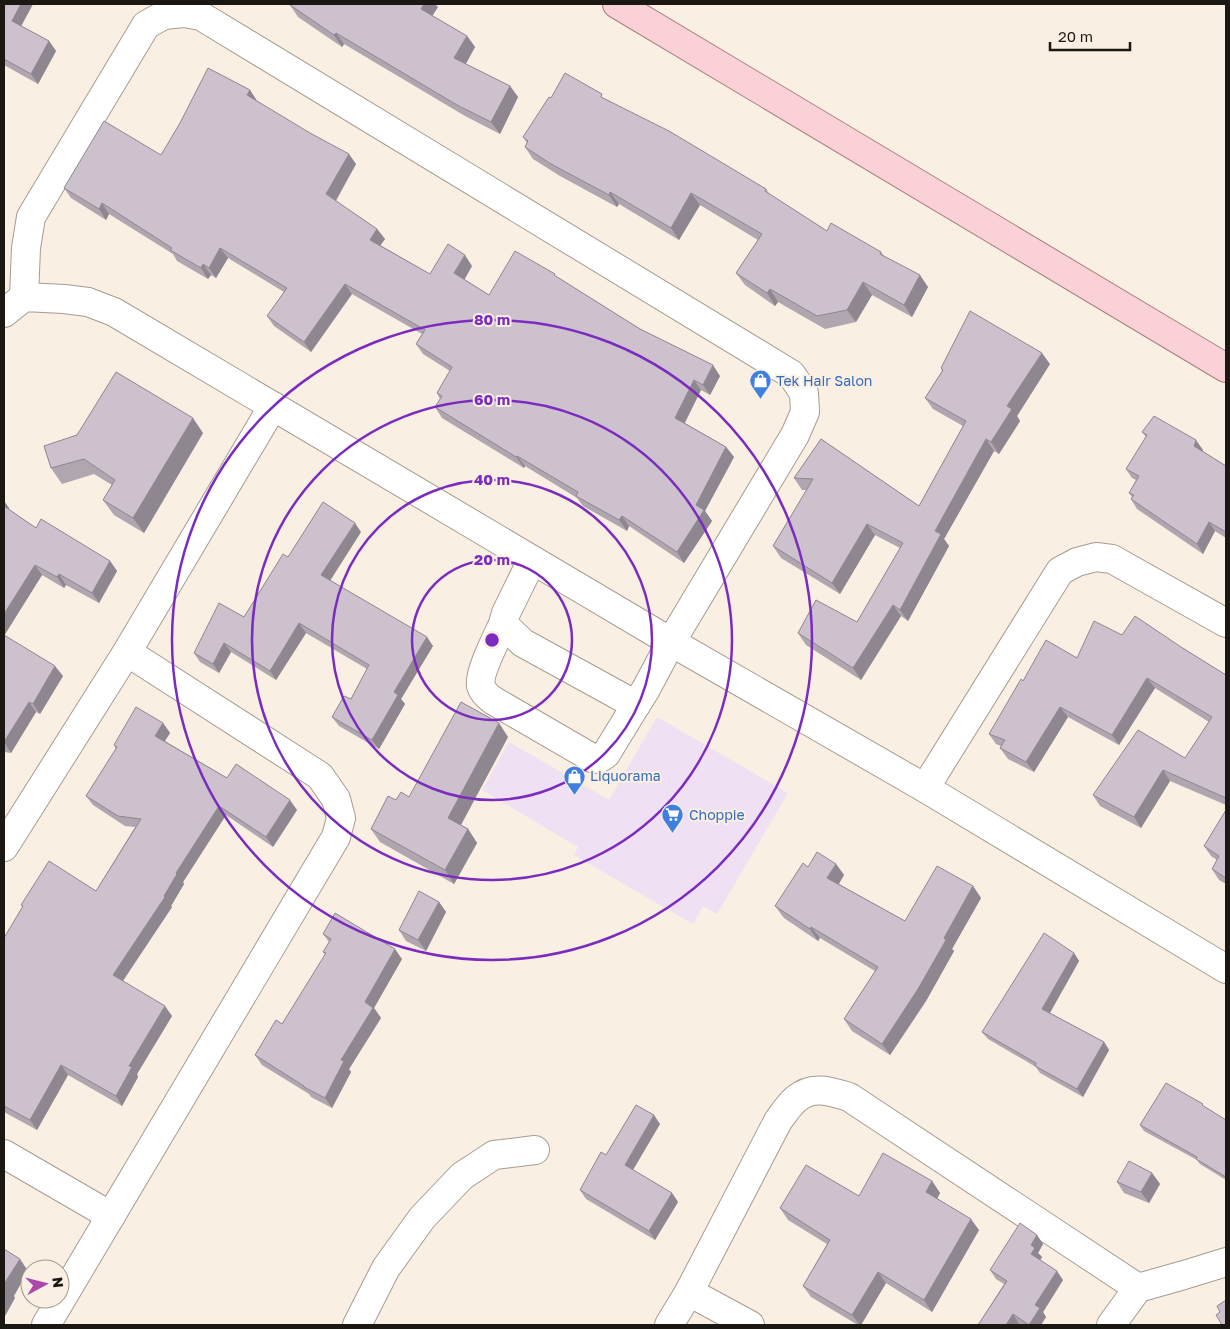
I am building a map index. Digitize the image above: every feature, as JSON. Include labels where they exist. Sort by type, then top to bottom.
[{"type":"main road","points":[[617,4],[1226,368]]},
{"type":"street","points":[[532,560],[481,674],[481,686],[485,694],[494,701],[594,759],[600,758],[606,754],[646,689],[671,642],[795,435],[804,412],[804,393],[791,374],[201,16],[184,13],[164,15],[146,25],[31,216],[14,305],[64,299],[88,302],[114,312],[671,642],[925,788],[1226,969]]},
{"type":"street","points":[[4,847],[127,652],[273,406]]},
{"type":"street","points":[[925,788],[1060,571],[1077,562],[1096,557],[1112,559],[1226,623]]},
{"type":"street","points":[[507,614],[523,643],[636,705]]},
{"type":"street","points":[[46,1325],[336,837],[341,818],[336,798],[320,776],[127,652]]},
{"type":"street","points":[[669,1325],[689,1292],[778,1121],[795,1100],[810,1090],[832,1092],[849,1097],[1138,1288]]},
{"type":"street","points":[[357,1325],[386,1268],[422,1218],[462,1176],[494,1156],[536,1150]]},
{"type":"street","points":[[4,1154],[111,1216]]},
{"type":"street","points":[[1111,1325],[1138,1288],[1226,1262]]},
{"type":"street","points":[[689,1292],[750,1325]]},
{"type":"shaded area","points":[[657,717],[788,793],[717,914],[703,906],[693,924],[574,855],[578,847],[482,790],[509,742],[609,800]]},
{"type":"building","points":[[4,4],[21,4],[12,21],[49,41],[31,74],[4,59]]},
{"type":"building","points":[[291,4],[424,4],[421,9],[467,36],[454,58],[510,86],[491,122],[457,105],[336,33],[334,35]]},
{"type":"building","points":[[208,68],[250,90],[247,95],[349,154],[326,194],[377,229],[370,240],[430,274],[448,244],[465,255],[454,273],[489,295],[515,251],[555,274],[640,329],[713,365],[703,385],[694,380],[675,418],[726,447],[696,505],[704,510],[677,552],[622,516],[619,520],[576,496],[578,492],[516,457],[435,407],[442,396],[437,393],[452,367],[416,344],[425,330],[345,284],[304,342],[267,316],[287,288],[220,248],[209,268],[203,264],[201,268],[170,250],[172,248],[102,203],[99,209],[64,188],[104,121],[161,155],[180,123]]},
{"type":"building","points":[[565,73],[602,94],[601,97],[669,131],[766,189],[765,191],[827,231],[831,223],[881,252],[880,254],[920,275],[904,305],[863,282],[847,310],[817,316],[770,289],[767,293],[736,273],[762,234],[691,193],[671,228],[610,192],[609,195],[551,164],[525,147],[528,141],[523,137],[549,97],[551,98]]},
{"type":"building","points":[[970,311],[1042,353],[1007,406],[1012,409],[991,442],[986,439],[935,531],[941,534],[900,610],[893,605],[853,668],[798,633],[816,600],[857,622],[903,543],[867,524],[832,583],[773,546],[813,479],[794,478],[821,439],[919,506],[966,421],[925,398],[943,370],[941,368]]},
{"type":"building","points":[[116,372],[193,418],[133,518],[103,500],[115,480],[84,459],[51,468],[44,446],[77,435]]},
{"type":"building","points":[[1154,416],[1196,440],[1194,446],[1226,466],[1226,532],[1209,522],[1197,544],[1131,499],[1134,495],[1129,493],[1139,476],[1126,469],[1147,435],[1142,432]]},
{"type":"building","points":[[323,502],[355,523],[321,575],[427,637],[394,692],[398,695],[372,740],[332,717],[344,696],[351,699],[369,665],[299,623],[270,671],[224,643],[213,664],[194,653],[219,603],[244,617],[283,554],[288,557]]},
{"type":"building","points":[[4,506],[36,528],[41,519],[110,561],[92,593],[59,574],[57,577],[35,565],[4,614]]},
{"type":"building","points":[[1135,616],[1226,675],[1226,798],[1163,770],[1134,817],[1093,795],[1138,730],[1185,758],[1212,717],[1147,678],[1112,735],[1060,707],[1026,762],[1000,748],[1005,740],[989,734],[1021,679],[1023,681],[1046,640],[1077,658],[1094,621],[1122,635]]},
{"type":"building","points":[[4,635],[55,666],[33,704],[29,702],[4,742]]},
{"type":"building","points":[[461,702],[499,723],[448,818],[468,829],[445,870],[371,829],[388,796],[396,800],[401,792],[409,797]]},
{"type":"building","points":[[136,707],[163,723],[155,736],[227,778],[236,764],[290,800],[266,837],[219,806],[176,873],[165,897],[113,975],[165,1006],[129,1066],[132,1067],[116,1096],[61,1065],[30,1120],[4,1106],[4,938],[23,906],[21,905],[49,861],[96,891],[141,819],[118,816],[86,796],[117,747],[114,745]]},
{"type":"building","points":[[1226,810],[1226,878],[1212,869],[1219,856],[1204,846]]},
{"type":"building","points":[[817,852],[836,864],[827,878],[905,921],[937,866],[973,886],[944,938],[946,940],[918,989],[882,1044],[844,1019],[878,967],[811,927],[810,929],[775,906],[803,863],[808,867]]},
{"type":"building","points":[[419,891],[439,902],[418,940],[399,930]]},
{"type":"building","points":[[335,913],[395,949],[365,1002],[373,1008],[341,1060],[344,1061],[325,1098],[304,1087],[255,1055],[276,1020],[282,1024],[326,953],[323,952],[331,939],[323,934]]},
{"type":"building","points":[[1044,933],[1074,953],[1042,1009],[1104,1042],[1077,1089],[1035,1066],[1036,1063],[982,1032]]},
{"type":"building","points":[[1166,1083],[1203,1104],[1226,1120],[1226,1177],[1196,1159],[1197,1157],[1140,1125]]},
{"type":"building","points":[[636,1105],[654,1115],[625,1165],[672,1193],[649,1231],[580,1190],[601,1152],[606,1155]]},
{"type":"building","points":[[883,1153],[932,1181],[926,1192],[971,1219],[924,1300],[878,1272],[852,1315],[803,1286],[830,1240],[780,1208],[806,1165],[859,1196]]},
{"type":"building","points":[[1129,1161],[1152,1173],[1141,1192],[1117,1182]]},
{"type":"building","points":[[1020,1223],[1037,1235],[1031,1245],[1035,1248],[1031,1254],[1057,1271],[1035,1305],[1040,1308],[1029,1325],[1013,1314],[1006,1325],[978,1325],[1007,1281],[990,1270]]},
{"type":"building","points":[[4,1249],[20,1259],[4,1284]]},
{"type":"building","points":[[1226,1300],[1226,1325],[1222,1325],[1216,1315],[1220,1312],[1217,1306]]},
{"type":"place","name":"Tek Hair Salon","points":[[760,400]]},
{"type":"place","name":"Liquorama","points":[[574,795]]},
{"type":"place","name":"Choppie","points":[[673,834]]}]
